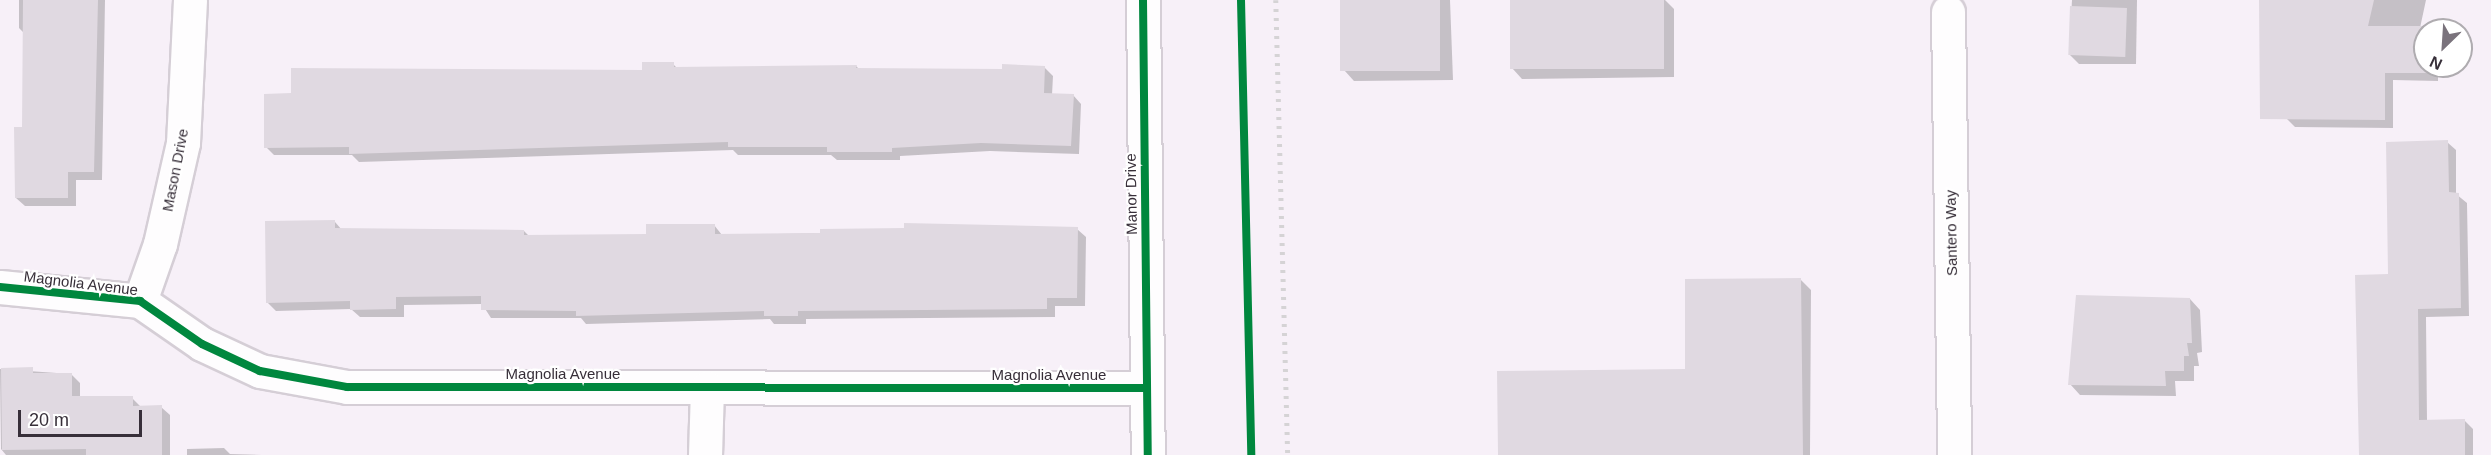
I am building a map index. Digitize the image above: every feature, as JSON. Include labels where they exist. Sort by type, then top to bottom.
[{"type":"street","name":"Mason Drive","points":[[140,301],[160,244],[183,143],[190,0]]},
{"type":"street","name":"Manor Drive","points":[[1143,0],[1148,455]]},
{"type":"street","name":"Santero Way","points":[[1948,12],[1954,455]]},
{"type":"street","name":"Magnolia Avenue","points":[[0,287],[140,301],[202,344],[260,371],[347,387],[1147,388]]},
{"type":"street","points":[[705,455],[707,388]]},
{"type":"building","points":[[23,0],[98,0],[94,172],[68,172],[68,198],[15,198],[14,127],[22,127]]},
{"type":"building","points":[[1340,0],[1440,0],[1440,71],[1340,71]]},
{"type":"building","points":[[1510,0],[1664,0],[1664,69],[1510,69]]},
{"type":"building","points":[[2259,0],[2374,0],[2368,26],[2413,26],[2413,73],[2385,73],[2385,120],[2260,119]]},
{"type":"building","points":[[2070,6],[2127,8],[2125,57],[2068,55]]},
{"type":"building","points":[[642,62],[674,62],[674,67],[857,65],[856,68],[1002,69],[1002,64],[1045,66],[1044,93],[1074,94],[1071,146],[981,143],[892,148],[892,152],[827,152],[827,147],[728,147],[728,142],[349,154],[349,147],[264,148],[264,94],[291,93],[291,68],[642,70]]},
{"type":"building","points":[[2448,140],[2449,192],[2459,193],[2461,308],[2418,309],[2419,420],[2465,419],[2465,455],[2359,455],[2355,275],[2388,274],[2386,142]]},
{"type":"building","points":[[335,220],[335,228],[524,230],[524,235],[646,234],[646,224],[715,224],[715,234],[820,233],[820,229],[904,228],[904,223],[1078,227],[1077,298],[1047,298],[1047,309],[798,311],[798,316],[764,316],[764,311],[576,316],[576,311],[481,310],[481,296],[396,297],[396,309],[350,310],[350,301],[266,303],[265,221]]},
{"type":"building","points":[[1801,278],[1803,455],[1498,455],[1497,371],[1685,369],[1685,279]]},
{"type":"building","points":[[2076,295],[2190,298],[2192,343],[2187,343],[2189,356],[2184,356],[2184,371],[2165,371],[2166,386],[2068,385]]},
{"type":"building","points":[[33,367],[33,373],[72,373],[72,396],[133,396],[133,406],[162,405],[162,455],[86,455],[86,449],[2,450],[1,368]]},
{"type":"railway","points":[[1276,0],[1288,455]]},
{"type":"cycle path","points":[[1143,0],[1148,455]]},
{"type":"cycle path","points":[[1241,0],[1251,455]]},
{"type":"cycle path","points":[[0,287],[140,301],[202,344],[260,371],[347,387],[1147,388]]}]
